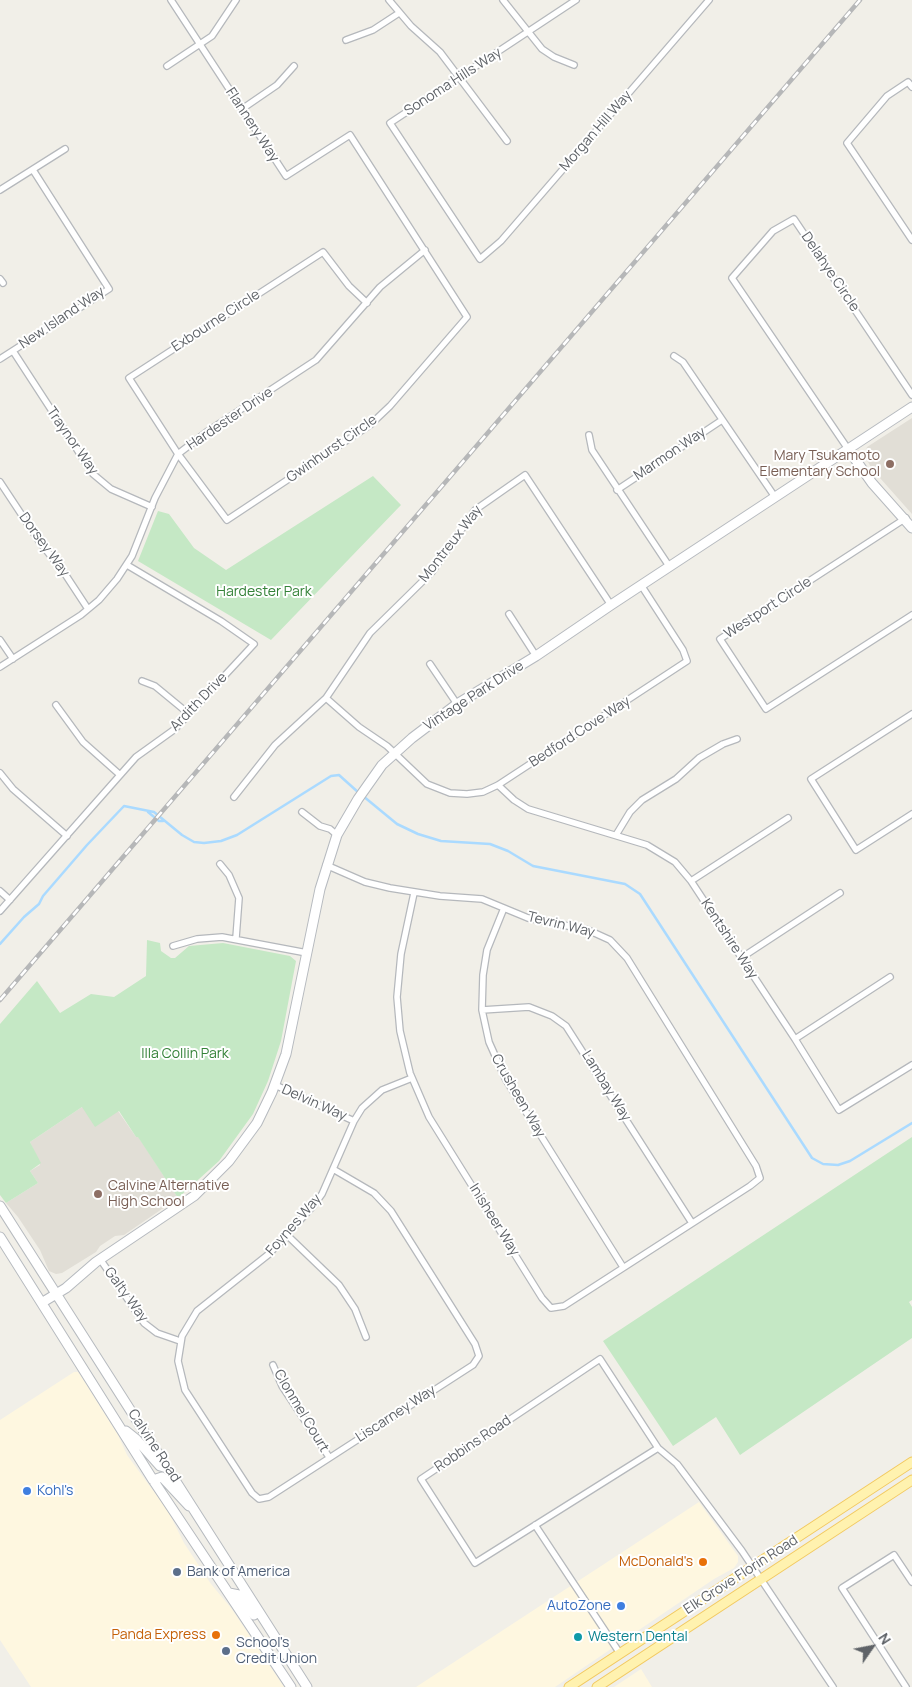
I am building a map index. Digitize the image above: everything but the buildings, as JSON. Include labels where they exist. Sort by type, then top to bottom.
[{"type":"main road","name":"Elk Grove Florin Road","points":[[570,1687],[619,1652],[752,1568],[912,1462]]},
{"type":"main road","name":"Elk Grove Florin Road","points":[[597,1687],[912,1480]]},
{"type":"street","name":"Flannery Way","points":[[171,0],[286,176],[350,135],[425,250]]},
{"type":"street","points":[[167,66],[200,46],[217,30],[236,0]]},
{"type":"street","points":[[389,0],[399,14],[440,52],[507,141]]},
{"type":"street","points":[[503,0],[528,33],[546,52],[574,65]]},
{"type":"street","name":"Sonoma Hills Way","points":[[480,259],[390,122],[460,78],[576,0]]},
{"type":"street","name":"Morgan Hill Way","points":[[480,259],[501,241],[709,0]]},
{"type":"street","points":[[346,40],[373,30],[399,14]]},
{"type":"street","points":[[242,109],[277,86],[294,66]]},
{"type":"street","points":[[912,87],[908,82],[887,96],[847,143],[912,240]]},
{"type":"street","points":[[0,190],[65,149]]},
{"type":"street","name":"New Island Way","points":[[0,360],[109,289],[33,170]]},
{"type":"street","name":"Delahye Circle","points":[[848,449],[732,278],[773,231],[794,219],[912,395]]},
{"type":"street","name":"Hardester Drive","points":[[0,667],[88,609],[106,593],[127,565],[140,540],[152,506],[178,454],[208,431],[316,360],[393,275],[425,250]]},
{"type":"street","name":"Gwinhurst Circle","points":[[178,454],[226,520],[370,425],[390,406],[467,317],[425,250]]},
{"type":"street","name":"Exbourne Circle","points":[[178,454],[129,378],[323,252],[343,279],[367,303]]},
{"type":"street","name":"Traynor Way","points":[[13,351],[93,474],[118,493],[152,506]]},
{"type":"street","points":[[674,356],[683,362],[722,420]]},
{"type":"street","name":"Vintage Park Drive","points":[[43,1302],[100,1259],[176,1209],[206,1186],[229,1161],[248,1136],[275,1085],[289,1042],[326,866],[337,835],[367,786],[395,752],[428,724],[457,704],[536,656],[669,566],[912,407]]},
{"type":"street","name":"Marmon Way","points":[[617,490],[722,420],[775,497]]},
{"type":"street","points":[[590,435],[592,450],[669,566]]},
{"type":"street","points":[[848,449],[872,483],[906,518],[912,528]]},
{"type":"street","name":"Montreux Way","points":[[326,698],[370,633],[432,572],[474,510],[525,475],[611,605]]},
{"type":"street","name":"Dorsey Way","points":[[0,482],[39,541],[65,574],[88,609]]},
{"type":"street","name":"Westport Circle","points":[[906,518],[720,639],[766,709],[912,615]]},
{"type":"street","name":"Ardith Drive","points":[[0,911],[119,774],[136,757],[176,729],[254,644],[221,621],[127,565]]},
{"type":"street","name":"Bedford Cove Way","points":[[326,698],[359,727],[395,752],[420,780],[442,791],[467,794],[484,792],[498,785],[687,661],[683,650],[641,585]]},
{"type":"street","points":[[509,614],[536,656]]},
{"type":"street","points":[[0,640],[13,659]]},
{"type":"street","points":[[430,664],[457,704]]},
{"type":"street","points":[[142,681],[155,686],[189,714]]},
{"type":"street","points":[[234,797],[275,745],[326,698]]},
{"type":"street","points":[[56,705],[83,742],[119,774]]},
{"type":"street","points":[[912,714],[811,780],[856,850],[912,814]]},
{"type":"street","points":[[616,835],[630,812],[642,800],[676,779],[700,758],[737,738]]},
{"type":"street","points":[[0,773],[13,789],[67,836]]},
{"type":"street","name":"Kentshire Way","points":[[498,785],[514,800],[528,808],[647,845],[661,852],[680,867],[795,1039],[839,1110],[912,1065]]},
{"type":"street","points":[[302,812],[320,826],[330,829],[337,835]]},
{"type":"street","points":[[691,881],[788,818]]},
{"type":"street","points":[[220,864],[230,876],[239,898],[236,938]]},
{"type":"street","name":"Tevrin Way","points":[[326,866],[365,882],[414,893],[474,898],[528,918],[596,933],[610,940],[622,951],[756,1166],[760,1178]]},
{"type":"street","points":[[0,891],[10,900]]},
{"type":"street","name":"Inisheer Way","points":[[414,893],[401,954],[398,997],[400,1031],[412,1078],[429,1117],[542,1298],[551,1308],[564,1306],[760,1178]]},
{"type":"street","points":[[741,958],[840,893]]},
{"type":"street","name":"Crusheen Way","points":[[504,908],[490,942],[484,967],[482,1010],[489,1042],[502,1073],[623,1267]]},
{"type":"street","points":[[173,946],[197,939],[222,937],[236,938],[307,953]]},
{"type":"street","points":[[795,1039],[890,977]]},
{"type":"street","name":"Lambay Way","points":[[482,1010],[529,1007],[552,1016],[566,1026],[692,1223]]},
{"type":"street","name":"Foynes Way","points":[[180,1341],[187,1325],[197,1311],[249,1272],[288,1236],[322,1194],[354,1120],[362,1108],[377,1094],[412,1078]]},
{"type":"street","name":"Delvin Way","points":[[275,1085],[354,1120]]},
{"type":"street","name":"Liscarney Way","points":[[180,1341],[178,1361],[185,1390],[252,1493],[259,1499],[269,1497],[473,1365],[479,1356],[475,1344],[391,1211],[374,1194],[333,1169]]},
{"type":"street","name":"Calvine Road","points":[[0,1206],[307,1687]]},
{"type":"street","points":[[288,1236],[339,1285],[356,1310],[366,1337]]},
{"type":"street","name":"Calvine Road","points":[[0,1237],[43,1302],[154,1480],[291,1687]]},
{"type":"street","name":"Galty Way","points":[[100,1259],[144,1323],[157,1332],[180,1341]]},
{"type":"street","name":"Robbins Road","points":[[658,1448],[475,1563],[421,1479],[600,1359],[658,1448],[677,1464],[761,1580],[833,1687]]},
{"type":"street","name":"Clonmel Court","points":[[273,1365],[282,1386],[329,1457]]},
{"type":"street","points":[[121,1428],[136,1438],[160,1466],[167,1467]]},
{"type":"street","points":[[154,1480],[162,1477],[179,1498],[196,1513]]},
{"type":"street","points":[[535,1525],[619,1652]]},
{"type":"street","points":[[906,1687],[842,1588],[894,1555],[912,1582]]},
{"type":"street","points":[[229,1593],[240,1594],[258,1621],[271,1630]]},
{"type":"shaded area","name":"Mary Tsukamoto Elementary School","points":[[912,418],[912,514],[872,469],[864,455],[867,447]]},
{"type":"shaded area","name":"Calvine Alternative High School","points":[[82,1107],[118,1111],[136,1137],[138,1136],[178,1198],[124,1235],[115,1236],[100,1246],[96,1252],[62,1273],[56,1274],[49,1271],[40,1250],[18,1217],[6,1203],[38,1183],[30,1171],[40,1165],[30,1142]]},
{"type":"shaded area","points":[[74,1372],[78,1372],[118,1435],[127,1455],[168,1511],[184,1543],[211,1584],[231,1608],[284,1687],[31,1687],[0,1640],[0,1420]]},
{"type":"shaded area","points":[[699,1502],[738,1556],[738,1562],[734,1568],[714,1579],[555,1687],[416,1687]]},
{"type":"shaded area","points":[[641,1669],[652,1687],[614,1687]]},
{"type":"green space","name":"Hardester Park","points":[[373,476],[401,505],[271,640],[138,561],[158,511],[169,514],[194,548],[226,570]]},
{"type":"green space","name":"Illa Collin Park","points":[[147,940],[160,943],[161,951],[171,958],[175,958],[189,946],[223,943],[290,956],[296,961],[281,1041],[268,1081],[253,1114],[219,1161],[178,1198],[119,1111],[95,1127],[82,1107],[30,1142],[41,1163],[30,1171],[38,1183],[6,1203],[0,1195],[0,1024],[37,981],[60,1013],[91,994],[114,997],[146,976]]},
{"type":"green space","points":[[912,1137],[912,1300],[909,1302],[912,1307],[912,1338],[740,1455],[716,1417],[673,1446],[603,1341]]},
{"type":"waterway","points":[[0,944],[24,917],[39,904],[43,896],[87,845],[124,806],[154,812],[182,835],[194,842],[204,843],[221,841],[237,835],[331,776],[339,775],[359,793]]},
{"type":"waterway","points":[[363,796],[397,824],[418,834],[441,841],[490,844],[508,851],[533,866],[625,884],[640,894],[812,1158],[823,1164],[838,1165],[850,1161],[912,1123]]},
{"type":"waterway","points":[[148,812],[159,821],[163,821]]},
{"type":"railway","points":[[0,1000],[860,0]]},
{"type":"place","name":"Mary Tsukamoto Elementary School","points":[[890,464]]},
{"type":"place","name":"Calvine Alternative High School","points":[[98,1194]]},
{"type":"place","name":"Kohl's","points":[[27,1491]]},
{"type":"place","name":"McDonald's","points":[[703,1562]]},
{"type":"place","name":"Bank of America","points":[[177,1572]]},
{"type":"place","name":"AutoZone","points":[[621,1606]]},
{"type":"place","name":"Panda Express","points":[[216,1635]]},
{"type":"place","name":"Western Dental","points":[[578,1637]]},
{"type":"place","name":"School's Credit Union","points":[[226,1651]]}]
